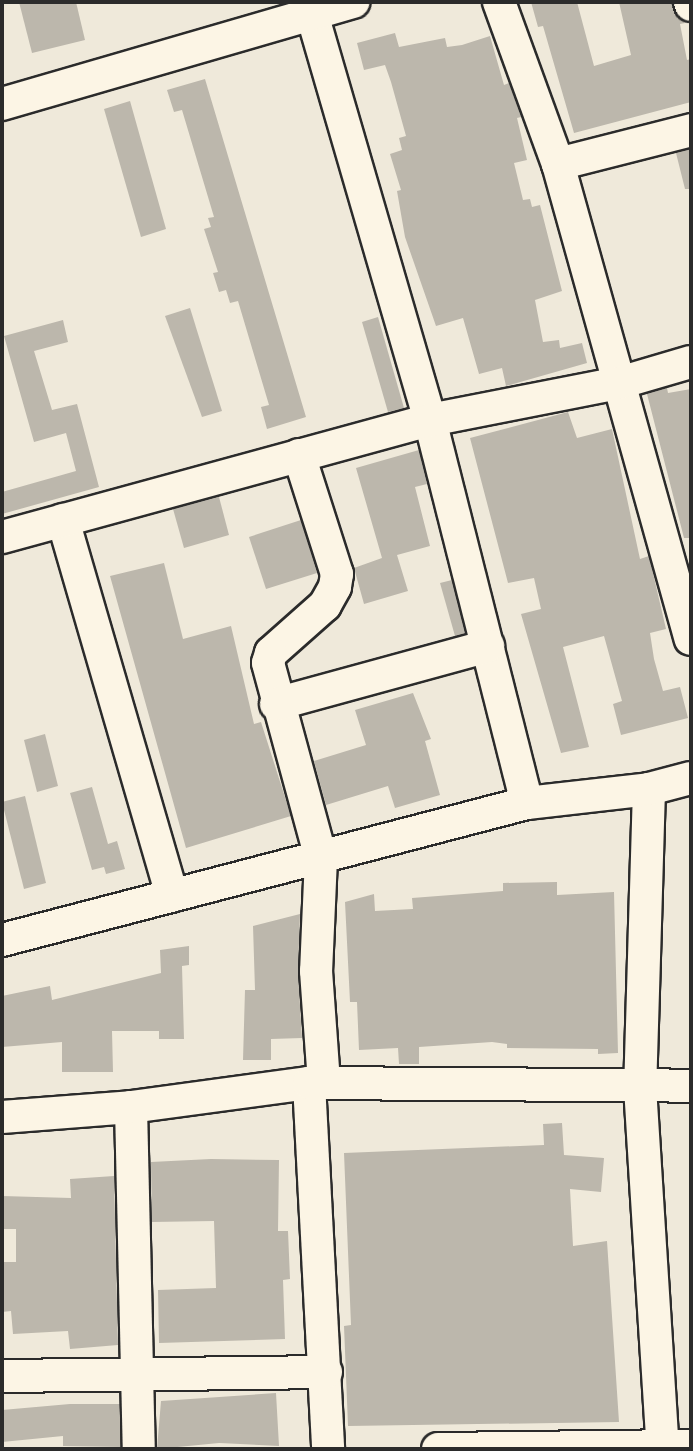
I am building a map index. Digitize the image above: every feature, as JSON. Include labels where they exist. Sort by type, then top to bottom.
[{"type":"street","points":[[2,104],[353,2]]},
{"type":"street","points":[[499,2],[558,164],[691,639]]},
{"type":"street","points":[[312,13],[430,420],[527,803]]},
{"type":"street","points":[[558,164],[691,130]]},
{"type":"street","points":[[2,537],[430,420],[619,383],[691,362]]},
{"type":"street","points":[[299,455],[337,574],[326,606],[271,653],[268,663],[276,704],[321,858],[316,971],[316,1082],[328,1449]]},
{"type":"street","points":[[63,520],[172,896]]},
{"type":"street","points":[[276,704],[488,646]]},
{"type":"street","points":[[2,940],[527,803],[649,789],[691,778]]},
{"type":"street","points":[[438,1449],[672,1447],[640,1087],[649,789]]},
{"type":"street","points":[[2,1117],[131,1107],[316,1082],[691,1086]]},
{"type":"street","points":[[131,1107],[140,1374],[139,1449]]},
{"type":"street","points":[[2,1376],[326,1372]]},
{"type":"building","points":[[19,2],[76,2],[85,40],[32,53]]},
{"type":"building","points":[[531,2],[577,2],[594,66],[631,55],[619,2],[672,2],[674,11],[685,23],[680,24],[687,60],[691,59],[691,102],[574,133],[543,26],[538,27]]},
{"type":"building","points":[[395,33],[399,47],[445,38],[447,47],[490,36],[504,85],[509,83],[521,117],[517,118],[527,160],[514,163],[523,200],[530,199],[532,207],[540,205],[562,291],[535,300],[543,342],[559,340],[560,348],[582,343],[587,363],[506,386],[502,368],[479,374],[463,318],[436,326],[405,237],[397,191],[401,190],[390,154],[402,150],[399,138],[406,136],[391,82],[385,65],[364,70],[357,43]]},
{"type":"building","points":[[205,79],[306,417],[267,429],[261,407],[269,405],[238,301],[230,303],[226,290],[219,292],[213,273],[218,272],[204,229],[211,227],[208,218],[214,217],[182,110],[174,112],[167,90]]},
{"type":"building","points":[[130,101],[166,229],[141,237],[104,109]]},
{"type":"building","points":[[691,149],[691,189],[685,189],[676,153]]},
{"type":"building","points":[[190,308],[222,411],[202,417],[165,316]]},
{"type":"building","points":[[378,317],[404,408],[388,412],[362,322]]},
{"type":"building","points":[[63,320],[68,342],[34,351],[52,410],[77,404],[99,487],[2,514],[2,492],[76,471],[66,433],[34,442],[4,336]]},
{"type":"building","points":[[667,388],[668,393],[691,389],[691,538],[684,538],[647,394]]},
{"type":"building","points":[[568,412],[577,438],[612,429],[640,559],[649,556],[666,629],[650,633],[654,659],[663,691],[680,687],[688,718],[621,735],[613,704],[622,701],[604,636],[563,647],[589,747],[561,753],[521,614],[541,609],[534,578],[508,583],[470,438]]},
{"type":"building","points":[[419,450],[427,484],[415,487],[430,546],[397,555],[408,591],[364,604],[354,568],[382,558],[356,468]]},
{"type":"building","points":[[219,497],[229,535],[184,548],[173,509]]},
{"type":"building","points":[[301,520],[317,573],[266,589],[249,537]]},
{"type":"building","points":[[164,563],[183,639],[231,626],[254,724],[261,722],[291,816],[186,848],[110,576]]},
{"type":"building","points":[[452,580],[465,633],[455,636],[440,583]]},
{"type":"building","points":[[413,693],[431,739],[425,741],[440,795],[395,808],[388,786],[326,805],[314,761],[366,745],[355,710]]},
{"type":"building","points":[[45,734],[58,786],[37,792],[24,740]]},
{"type":"building","points":[[92,787],[108,844],[117,841],[125,869],[106,874],[104,867],[92,870],[70,793]]},
{"type":"building","points":[[25,796],[46,883],[24,889],[2,802]]},
{"type":"building","points":[[557,882],[557,895],[614,892],[618,1053],[598,1054],[598,1049],[507,1048],[507,1044],[492,1042],[419,1047],[419,1064],[399,1064],[398,1048],[359,1050],[357,1002],[350,1002],[345,902],[374,894],[375,911],[413,909],[412,898],[503,891],[503,883]]},
{"type":"building","points":[[300,914],[298,972],[302,1038],[271,1039],[271,1060],[243,1060],[245,990],[255,990],[253,926]]},
{"type":"building","points":[[189,946],[189,965],[182,966],[184,1039],[159,1039],[159,1031],[112,1031],[113,1072],[62,1072],[62,1042],[2,1047],[2,996],[50,986],[52,1000],[161,973],[160,950]]},
{"type":"building","points":[[562,1123],[564,1155],[604,1158],[601,1192],[570,1189],[573,1246],[607,1241],[619,1422],[348,1426],[344,1326],[351,1325],[344,1153],[544,1145],[543,1124]]},
{"type":"building","points":[[279,1160],[278,1231],[288,1231],[290,1279],[283,1280],[285,1339],[159,1343],[158,1290],[216,1288],[214,1221],[152,1222],[151,1162]]},
{"type":"building","points":[[114,1176],[118,1345],[70,1349],[68,1331],[13,1334],[11,1311],[2,1312],[2,1262],[16,1262],[16,1229],[2,1229],[2,1196],[71,1198],[70,1179]]},
{"type":"building","points":[[276,1393],[279,1446],[219,1443],[157,1449],[161,1401]]},
{"type":"building","points":[[70,1404],[120,1404],[121,1447],[63,1446],[63,1436],[2,1442],[2,1410]]}]
